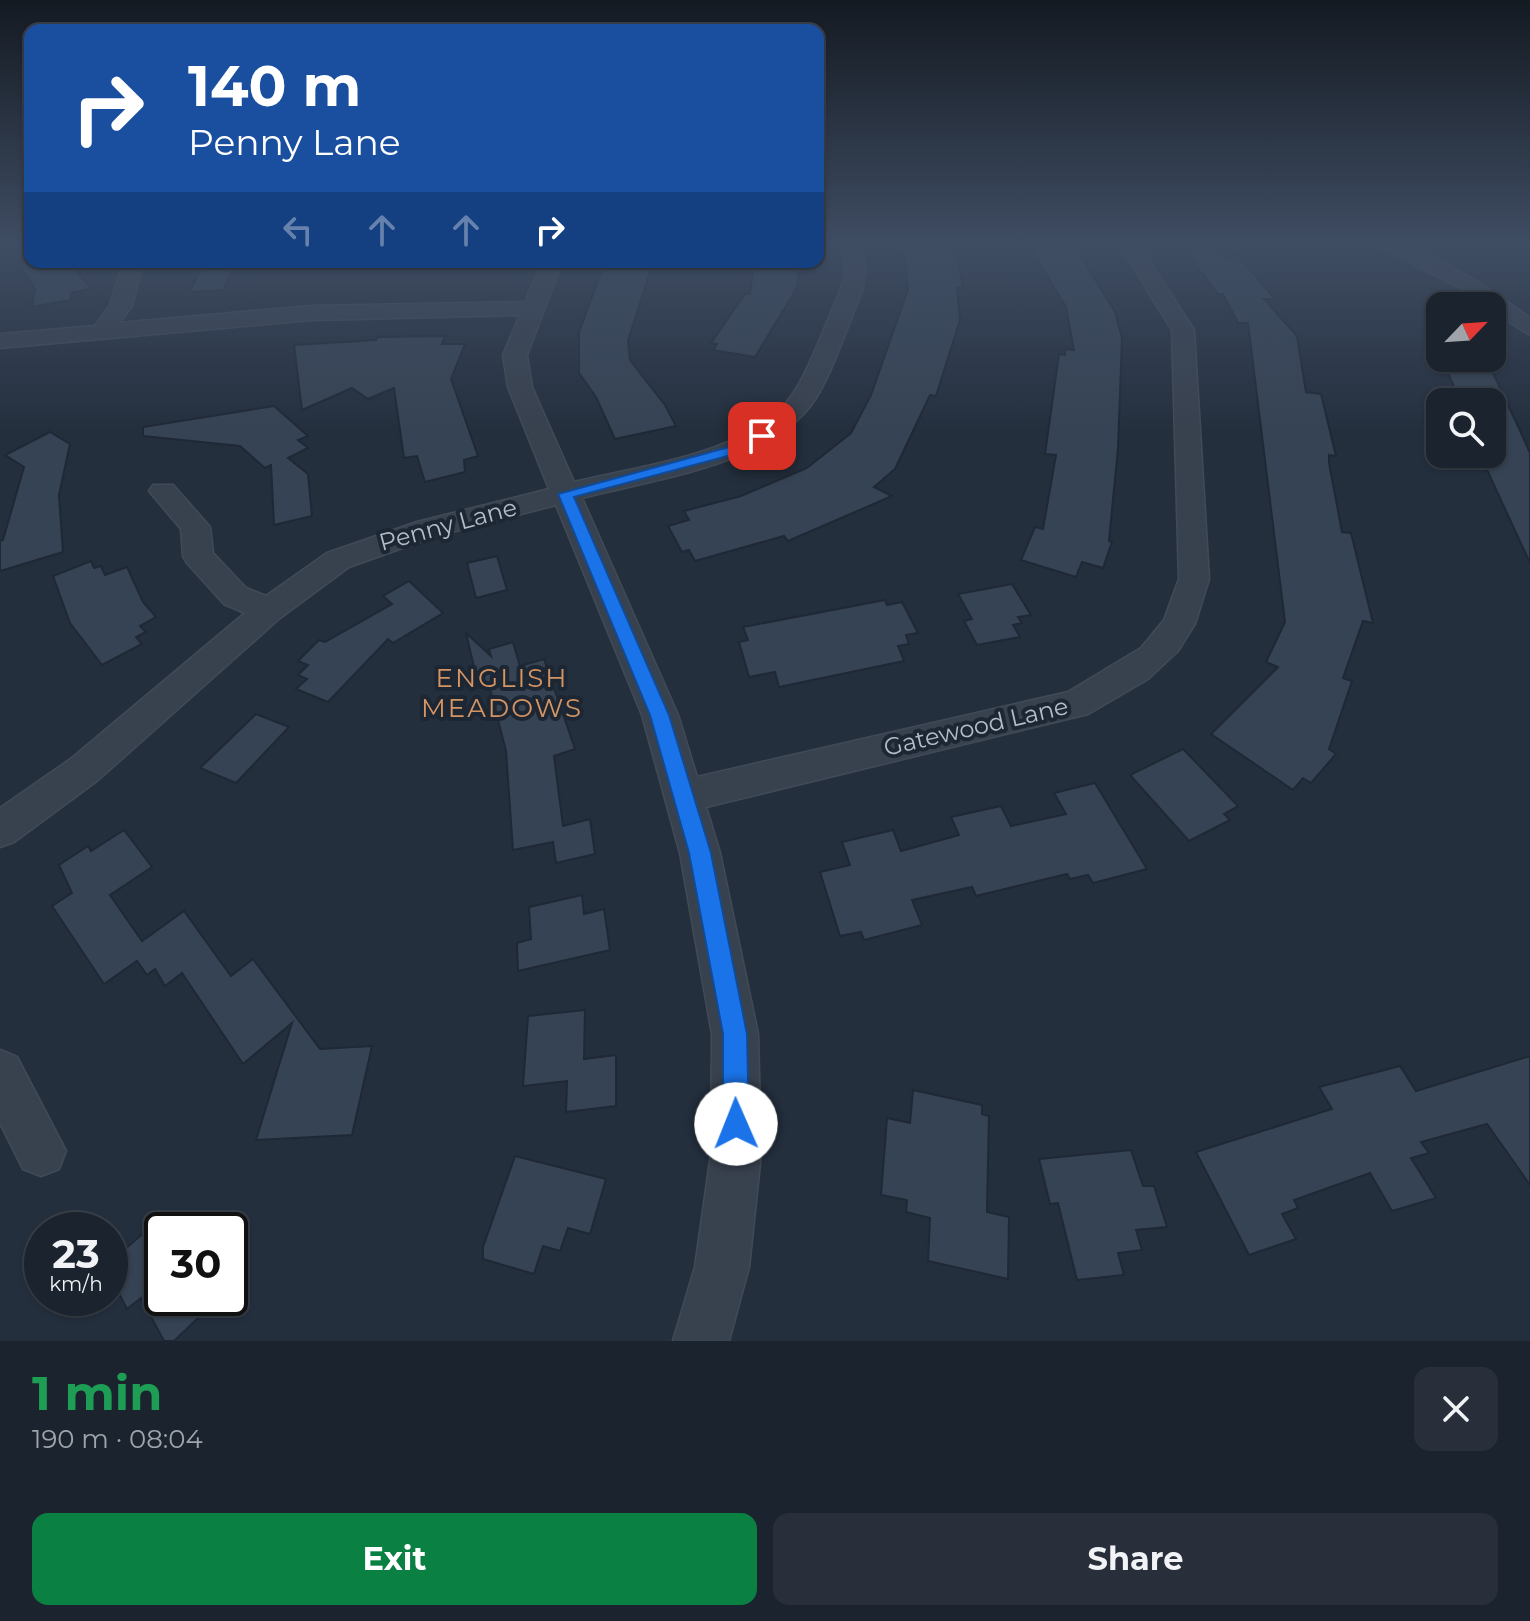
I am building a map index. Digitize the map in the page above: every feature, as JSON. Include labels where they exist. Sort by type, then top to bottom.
[{"type":"street","points":[[103,330],[121,306]]},
{"type":"street","name":"Penny Lane","points":[[0,830],[85,769],[269,610],[338,560],[378,543],[734,450],[783,421],[802,400],[845,306]]},
{"type":"street","name":"Gatewood Lane","points":[[684,796],[1076,704],[1134,675],[1176,633],[1189,606],[1194,579],[1183,330],[1168,306]]},
{"type":"street","points":[[1499,306],[1530,328]]},
{"type":"street","points":[[0,341],[355,310],[533,308],[515,355],[520,387],[660,715],[700,853],[735,1034],[736,1154],[722,1267],[701,1341]]},
{"type":"street","points":[[163,491],[195,527],[198,556],[235,596],[269,610]]},
{"type":"street","points":[[0,1074],[41,1151]]},
{"type":"building","points":[[589,306],[639,306],[628,341],[630,360],[665,405],[676,426],[615,439],[596,397],[579,373],[579,332]]},
{"type":"building","points":[[737,306],[786,306],[755,357],[713,350],[717,344],[711,343]]},
{"type":"building","points":[[902,306],[959,306],[960,320],[936,396],[930,395],[895,469],[874,487],[892,496],[788,541],[784,536],[695,561],[689,550],[682,552],[668,526],[689,520],[684,511],[741,496],[807,468],[851,433],[871,395]]},
{"type":"building","points":[[1111,306],[1122,338],[1118,448],[1109,541],[1112,542],[1103,568],[1082,562],[1076,577],[1021,560],[1035,527],[1043,529],[1056,455],[1045,454],[1059,354],[1065,355],[1065,349],[1074,350],[1066,307]]},
{"type":"building","points":[[1229,306],[1270,306],[1297,336],[1306,392],[1321,394],[1336,456],[1329,455],[1329,463],[1342,532],[1351,533],[1373,623],[1363,621],[1343,678],[1352,681],[1329,749],[1336,754],[1311,783],[1303,778],[1293,790],[1211,734],[1278,667],[1266,662],[1285,622],[1248,323],[1238,323]]},
{"type":"building","points":[[445,336],[442,344],[465,344],[451,379],[478,456],[464,460],[465,472],[425,482],[417,456],[404,458],[394,388],[368,399],[352,388],[302,410],[294,345],[376,340],[378,337]]},
{"type":"building","points":[[1447,372],[1492,372],[1500,388],[1455,388]]},
{"type":"building","points":[[1506,401],[1530,453],[1530,563],[1486,468],[1506,468]]},
{"type":"building","points":[[274,406],[308,436],[298,440],[308,448],[288,458],[308,474],[312,516],[274,525],[271,465],[265,468],[240,446],[143,436],[143,427]]},
{"type":"building","points":[[50,432],[70,444],[59,495],[63,552],[0,571],[0,541],[3,540],[24,467],[5,455]]},
{"type":"building","points":[[497,556],[507,590],[476,598],[467,563]]},
{"type":"building","points":[[91,561],[94,568],[101,566],[105,575],[127,567],[143,602],[156,617],[140,626],[146,632],[136,637],[142,644],[102,665],[70,623],[53,576]]},
{"type":"building","points":[[409,581],[443,613],[393,643],[388,639],[328,702],[296,689],[307,679],[298,675],[308,665],[298,661],[319,640],[325,642],[392,604],[383,596]]},
{"type":"building","points":[[1012,584],[1031,615],[1018,617],[1022,623],[1013,625],[1020,637],[977,645],[964,621],[972,619],[958,594]]},
{"type":"building","points":[[885,600],[887,605],[902,602],[918,633],[906,635],[909,644],[898,646],[904,661],[779,687],[775,672],[749,677],[739,642],[748,640],[743,627]]},
{"type":"building","points":[[466,633],[491,656],[489,649],[513,642],[520,666],[544,659],[575,749],[554,756],[563,826],[590,819],[595,854],[556,863],[553,842],[513,850],[506,751],[489,685],[479,688]]},
{"type":"building","points":[[256,714],[289,727],[236,783],[200,768]]},
{"type":"building","points":[[1183,749],[1238,806],[1224,814],[1230,820],[1189,841],[1130,775]]},
{"type":"building","points":[[1095,783],[1147,869],[1093,883],[1088,875],[1070,879],[1067,874],[976,896],[972,887],[912,900],[922,925],[864,940],[861,932],[840,936],[820,872],[850,865],[842,842],[893,830],[901,851],[959,835],[951,817],[1001,806],[1011,826],[1066,814],[1054,793]]},
{"type":"building","points":[[124,830],[152,867],[110,895],[142,941],[184,911],[231,976],[253,959],[320,1049],[372,1046],[352,1135],[256,1140],[292,1023],[243,1064],[182,973],[165,986],[155,969],[147,975],[137,961],[104,984],[52,906],[72,893],[59,865],[88,846],[91,851]]},
{"type":"building","points":[[582,895],[584,914],[604,909],[610,950],[518,971],[517,943],[531,939],[529,907]]},
{"type":"building","points":[[585,1010],[584,1059],[616,1055],[616,1106],[566,1112],[567,1081],[523,1086],[528,1016]]},
{"type":"building","points":[[1530,1056],[1530,1185],[1487,1124],[1421,1142],[1429,1153],[1411,1158],[1436,1198],[1392,1211],[1370,1173],[1294,1200],[1298,1208],[1282,1214],[1296,1239],[1249,1255],[1196,1152],[1332,1109],[1319,1087],[1400,1066],[1416,1091]]},
{"type":"building","points":[[913,1090],[982,1105],[982,1114],[989,1116],[987,1212],[1009,1217],[1008,1279],[928,1261],[930,1218],[906,1212],[907,1200],[881,1195],[887,1118],[910,1123]]},
{"type":"building","points":[[1131,1150],[1143,1186],[1154,1186],[1167,1227],[1136,1230],[1142,1250],[1118,1253],[1124,1275],[1077,1280],[1058,1203],[1050,1204],[1039,1159]]},
{"type":"building","points":[[515,1156],[606,1179],[590,1234],[568,1228],[560,1251],[543,1246],[534,1274],[483,1259],[483,1247]]},
{"type":"building","points":[[144,1233],[144,1304],[141,1298],[128,1308],[128,1246]]},
{"type":"building","points":[[151,1316],[200,1316],[174,1341],[164,1341]]},
{"type":"district","name":"ENGLISH MEADOWS","points":[[502,693]]},
{"type":"route","points":[[736,1124],[735,1034],[700,853],[660,715],[566,494],[734,450],[762,436]]}]
